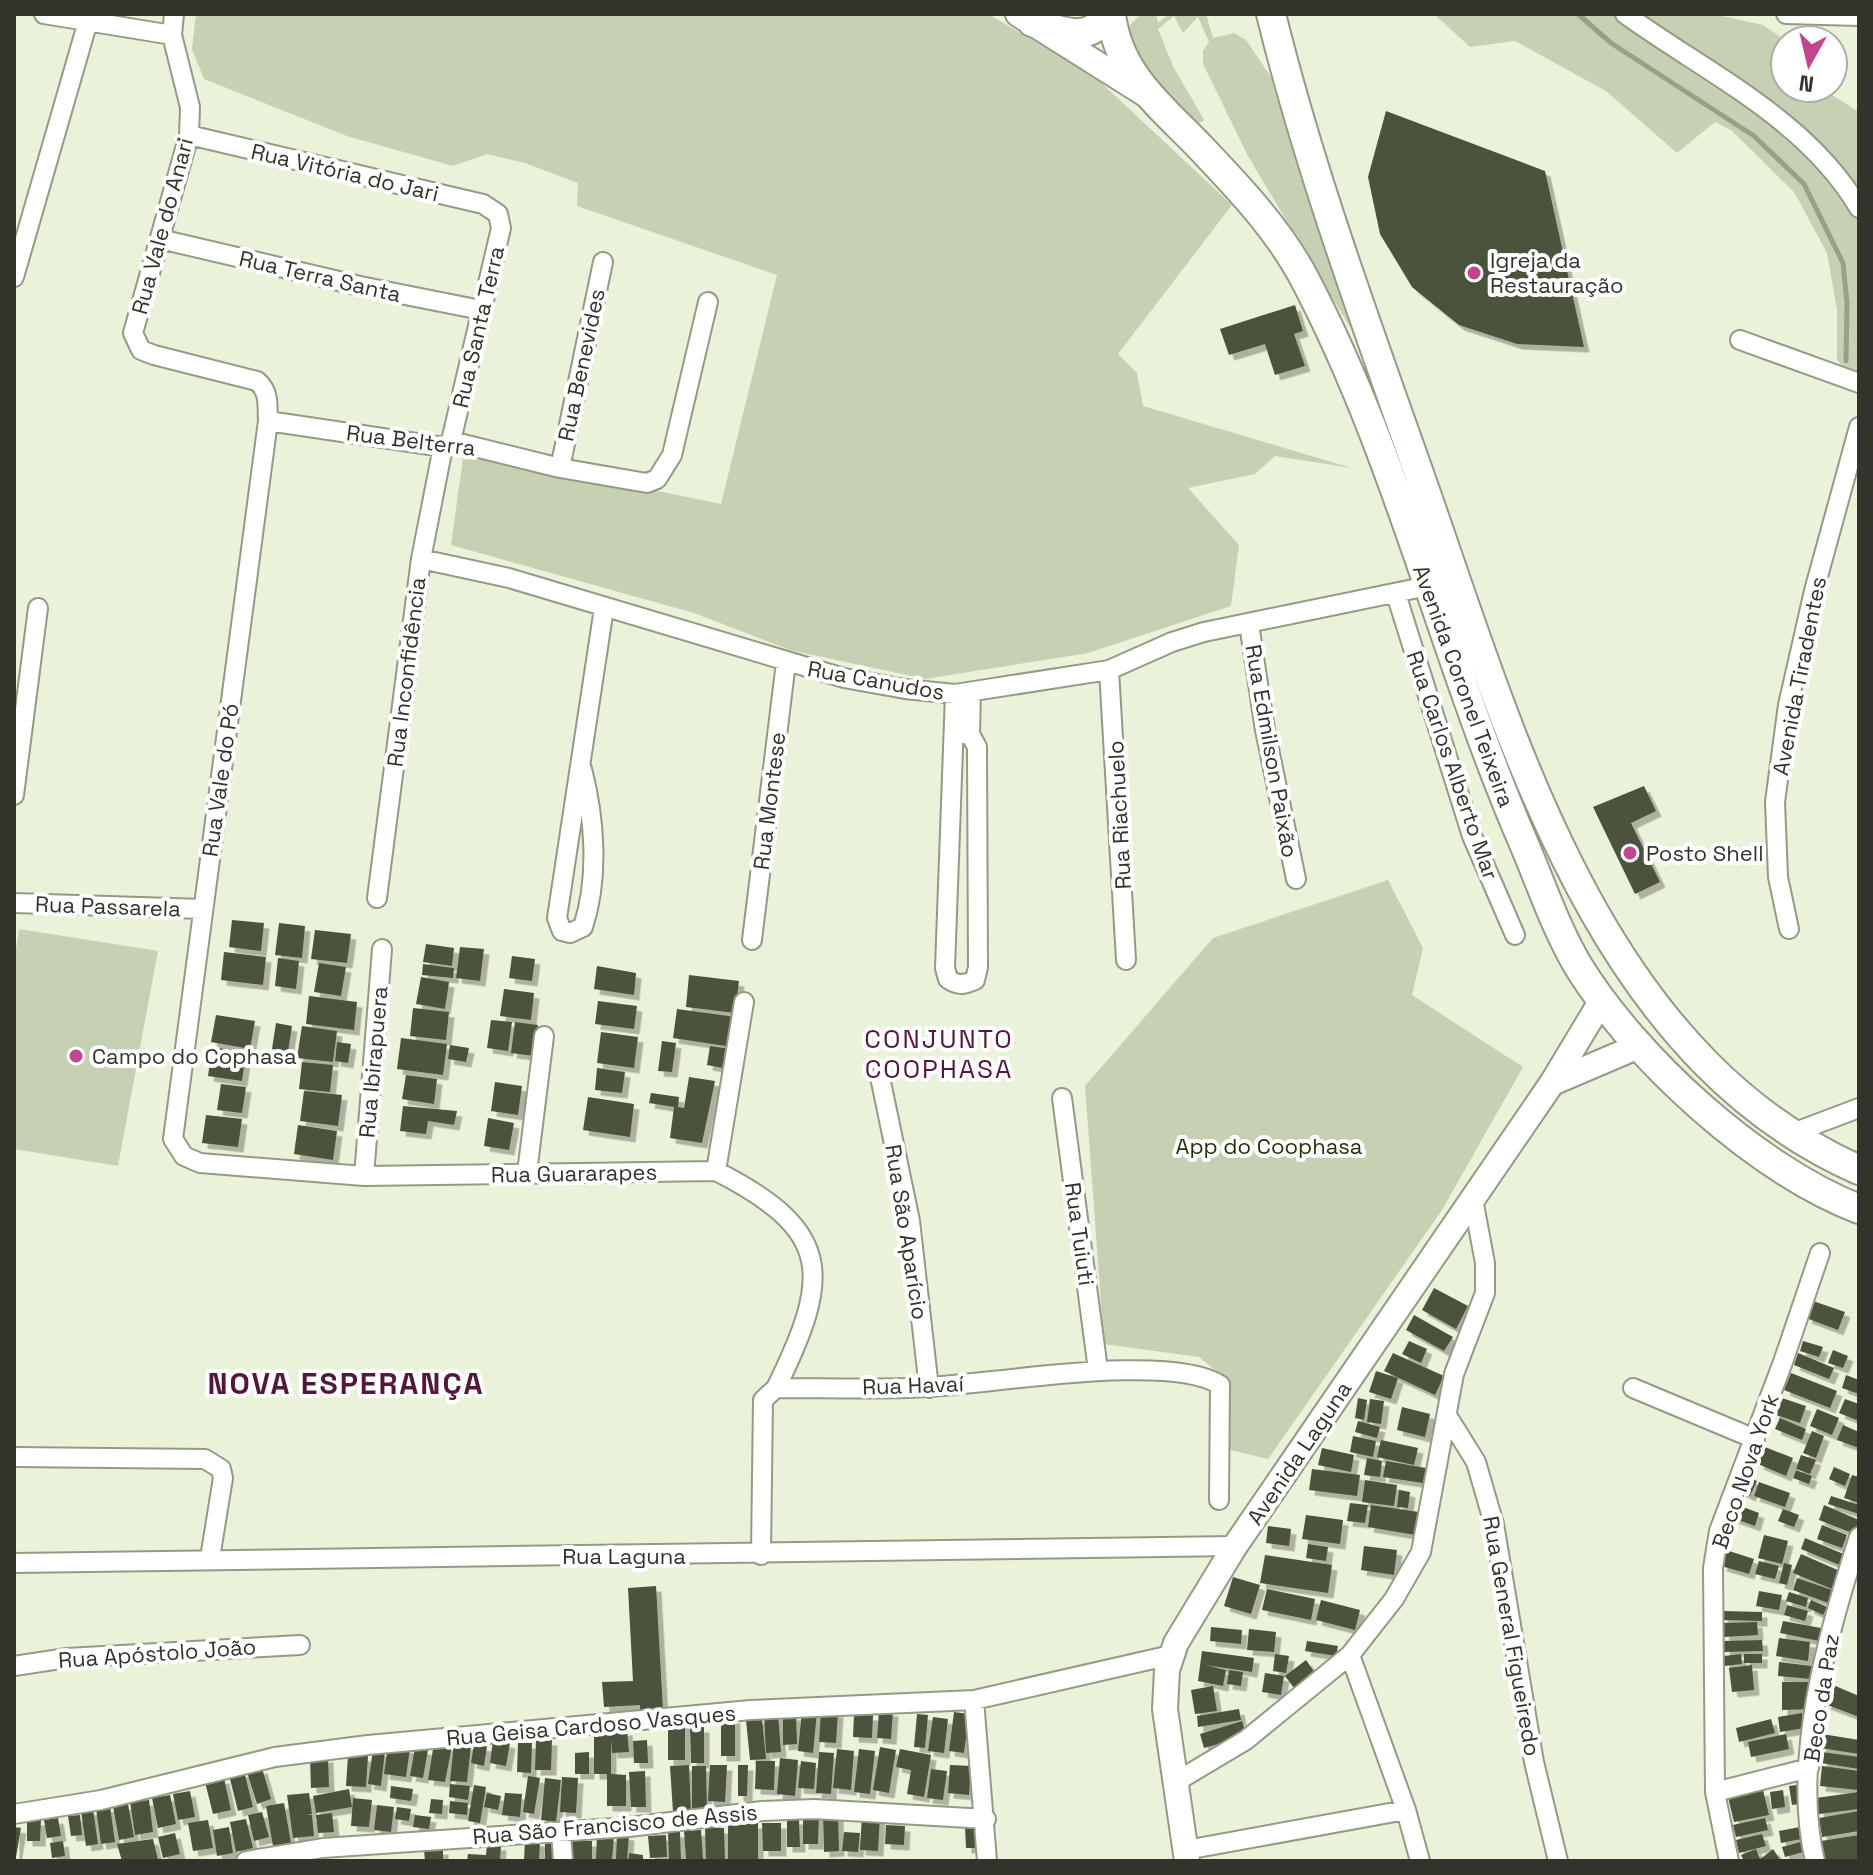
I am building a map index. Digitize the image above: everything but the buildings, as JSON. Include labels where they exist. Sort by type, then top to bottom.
[{"type":"highway","points":[[1025,18],[1076,34],[1090,33],[1108,14]]},
{"type":"highway","name":"Avenida Coronel Teixeira","points":[[1108,14],[1123,58],[1148,96],[1240,188],[1275,231],[1300,270],[1354,385],[1497,782],[1561,932],[1602,1000],[1706,1113],[1762,1155],[1859,1209]]},
{"type":"highway","name":"Avenida Coronel Teixeira","points":[[1271,14],[1297,108],[1374,348],[1521,763],[1560,847],[1604,932],[1646,992],[1696,1052],[1790,1134],[1859,1170]]},
{"type":"main road","name":"Avenida Coronel Teixeira","points":[[1025,18],[1148,96]]},
{"type":"main road","name":"Avenida Laguna","points":[[1187,1856],[1174,1783],[1165,1699],[1171,1655],[1235,1546],[1552,1083],[1602,1000]]},
{"type":"main road","points":[[1552,1083],[1641,1045]]},
{"type":"street","points":[[44,14],[172,35],[174,14]]},
{"type":"street","points":[[1625,14],[1767,111],[1818,153],[1837,174],[1859,208]]},
{"type":"street","points":[[1786,14],[1859,16]]},
{"type":"street","points":[[14,277],[88,21]]},
{"type":"street","name":"Rua Vale do Anari","points":[[172,35],[186,82],[190,107],[189,135],[133,333],[135,342],[141,350],[154,355],[257,381],[264,387],[268,421]]},
{"type":"street","name":"Rua Vitória do Jari","points":[[189,135],[483,204],[498,214]]},
{"type":"street","name":"Rua Santa Terra","points":[[447,444],[501,228],[498,214]]},
{"type":"street","name":"Rua Terra Santa","points":[[160,239],[360,286],[481,310]]},
{"type":"street","name":"Rua Benevides","points":[[560,468],[603,262]]},
{"type":"street","name":"Rua Belterra","points":[[268,421],[447,444],[647,483],[657,479],[672,455],[708,302]]},
{"type":"street","points":[[1740,340],[1859,383]]},
{"type":"street","name":"Rua Vale do Pó","points":[[173,1139],[268,421]]},
{"type":"street","name":"Avenida Tiradentes","points":[[1789,929],[1778,877],[1775,802],[1780,762],[1788,705],[1814,591],[1859,427]]},
{"type":"street","name":"Rua Inconfidência","points":[[377,898],[421,559],[447,444]]},
{"type":"street","name":"Rua Canudos","points":[[421,559],[509,578],[786,662],[905,689],[963,693],[1109,670],[1172,642],[1428,586]]},
{"type":"street","name":"Rua Carlos Alberto Mar","points":[[1396,594],[1472,836],[1515,935]]},
{"type":"street","points":[[14,795],[38,608]]},
{"type":"street","points":[[582,769],[591,816],[589,910],[583,927],[570,933],[562,931],[557,918],[604,608]]},
{"type":"street","name":"Rua Edmilson Paixão","points":[[1249,624],[1265,730],[1296,879]]},
{"type":"street","name":"Rua Montese","points":[[752,940],[786,662]]},
{"type":"street","name":"Rua Riachuelo","points":[[1109,670],[1126,960]]},
{"type":"street","points":[[962,734],[977,747],[978,967],[975,980],[955,984],[948,979],[945,944],[963,693]]},
{"type":"street","name":"Rua Passarela","points":[[14,903],[203,909]]},
{"type":"street","name":"Rua Ibirapuera","points":[[364,1176],[382,949]]},
{"type":"street","points":[[716,1171],[744,1002]]},
{"type":"street","points":[[527,1173],[544,1036]]},
{"type":"street","name":"Rua São Aparício","points":[[880,1077],[910,1221],[929,1388]]},
{"type":"street","name":"Rua Tuiuti","points":[[1062,1098],[1098,1370]]},
{"type":"street","points":[[1790,1134],[1859,1108]]},
{"type":"street","name":"Rua Guararapes","points":[[173,1139],[184,1156],[200,1163],[364,1176],[716,1171],[761,1194],[791,1219],[808,1248],[813,1268],[812,1297],[776,1388]]},
{"type":"street","points":[[1174,1783],[1246,1740],[1350,1655],[1394,1599],[1421,1552],[1454,1374],[1485,1293],[1485,1263],[1473,1199]]},
{"type":"street","name":"Beco Nova York","points":[[1729,1861],[1715,1792],[1713,1568],[1719,1531],[1755,1439],[1820,1253]]},
{"type":"street","name":"Rua Havaí","points":[[776,1388],[929,1388],[1098,1370],[1189,1376],[1220,1385],[1219,1500]]},
{"type":"street","points":[[761,1555],[763,1400],[776,1388]]},
{"type":"street","points":[[1633,1388],[1755,1439]]},
{"type":"street","name":"Rua General Figueiredo","points":[[1448,1417],[1476,1462],[1494,1524],[1534,1762],[1558,1861]]},
{"type":"street","points":[[14,1457],[205,1459],[214,1462],[223,1478],[210,1558]]},
{"type":"street","name":"Beco da Paz","points":[[1815,1861],[1809,1768],[1822,1669],[1859,1537]]},
{"type":"street","name":"Rua Laguna","points":[[14,1563],[210,1558],[761,1555],[1235,1546]]},
{"type":"street","name":"Rua Apóstolo João","points":[[14,1666],[67,1658],[300,1645]]},
{"type":"street","name":"Rua Geisa Cardoso Vasques","points":[[14,1814],[101,1800],[275,1757],[368,1745],[751,1710],[974,1700],[1171,1655]]},
{"type":"street","points":[[1350,1655],[1406,1810],[1420,1861]]},
{"type":"street","points":[[974,1700],[987,1861]]},
{"type":"street","points":[[1715,1792],[1809,1768]]},
{"type":"street","name":"Rua São Francisco de Assis","points":[[246,1861],[323,1848],[403,1852],[762,1811],[814,1809],[986,1819]]},
{"type":"street","points":[[1187,1856],[1406,1810]]},
{"type":"street","points":[[561,1832],[563,1861]]},
{"type":"green space","points":[[196,14],[988,14],[1094,76],[1232,205],[1118,354],[1137,373],[1143,406],[1352,468],[1275,456],[1255,474],[1188,488],[1239,545],[1231,606],[1088,653],[925,679],[790,650],[694,613],[451,545],[464,451],[721,504],[777,275],[577,206],[578,183],[525,163],[487,154],[453,166],[347,136],[204,79],[192,49]]},
{"type":"green space","points":[[1141,14],[1156,14],[1158,23],[1169,14],[1206,14],[1213,38],[1234,33],[1246,40],[1277,86],[1363,349],[1248,156],[1203,64],[1203,51],[1209,42],[1198,17],[1183,33],[1174,16],[1158,29],[1173,66],[1204,120],[1196,125],[1098,40],[1126,29]]},
{"type":"green space","points":[[1434,14],[1713,14],[1769,29],[1769,104],[1846,104],[1859,112],[1859,391],[1837,359],[1837,310],[1827,253],[1794,192],[1731,130],[1715,122],[1677,153],[1606,91],[1515,41],[1470,47]]},
{"type":"green space","name":"App do Coophasa","points":[[1388,880],[1423,948],[1412,995],[1523,1067],[1442,1210],[1268,1459],[1226,1449],[1227,1380],[1199,1357],[1104,1344],[1085,1086],[1213,938]]},
{"type":"green space","name":"Campo do Cophasa","points":[[19,929],[158,951],[118,1166],[14,1149],[14,963]]},
{"type":"waterway","points":[[1578,14],[1611,43],[1754,136],[1804,184],[1843,263],[1847,303],[1846,361]]},
{"type":"place","name":"Igreja da Restauração","points":[[1474,273]]},
{"type":"place","name":"Posto Shell","points":[[1630,853]]},
{"type":"place","name":"Campo do Cophasa","points":[[76,1056]]},
{"type":"district","name":"CONJUNTO COOPHASA","points":[[939,1054]]},
{"type":"district","name":"NOVA ESPERANÇA","points":[[346,1384]]}]
